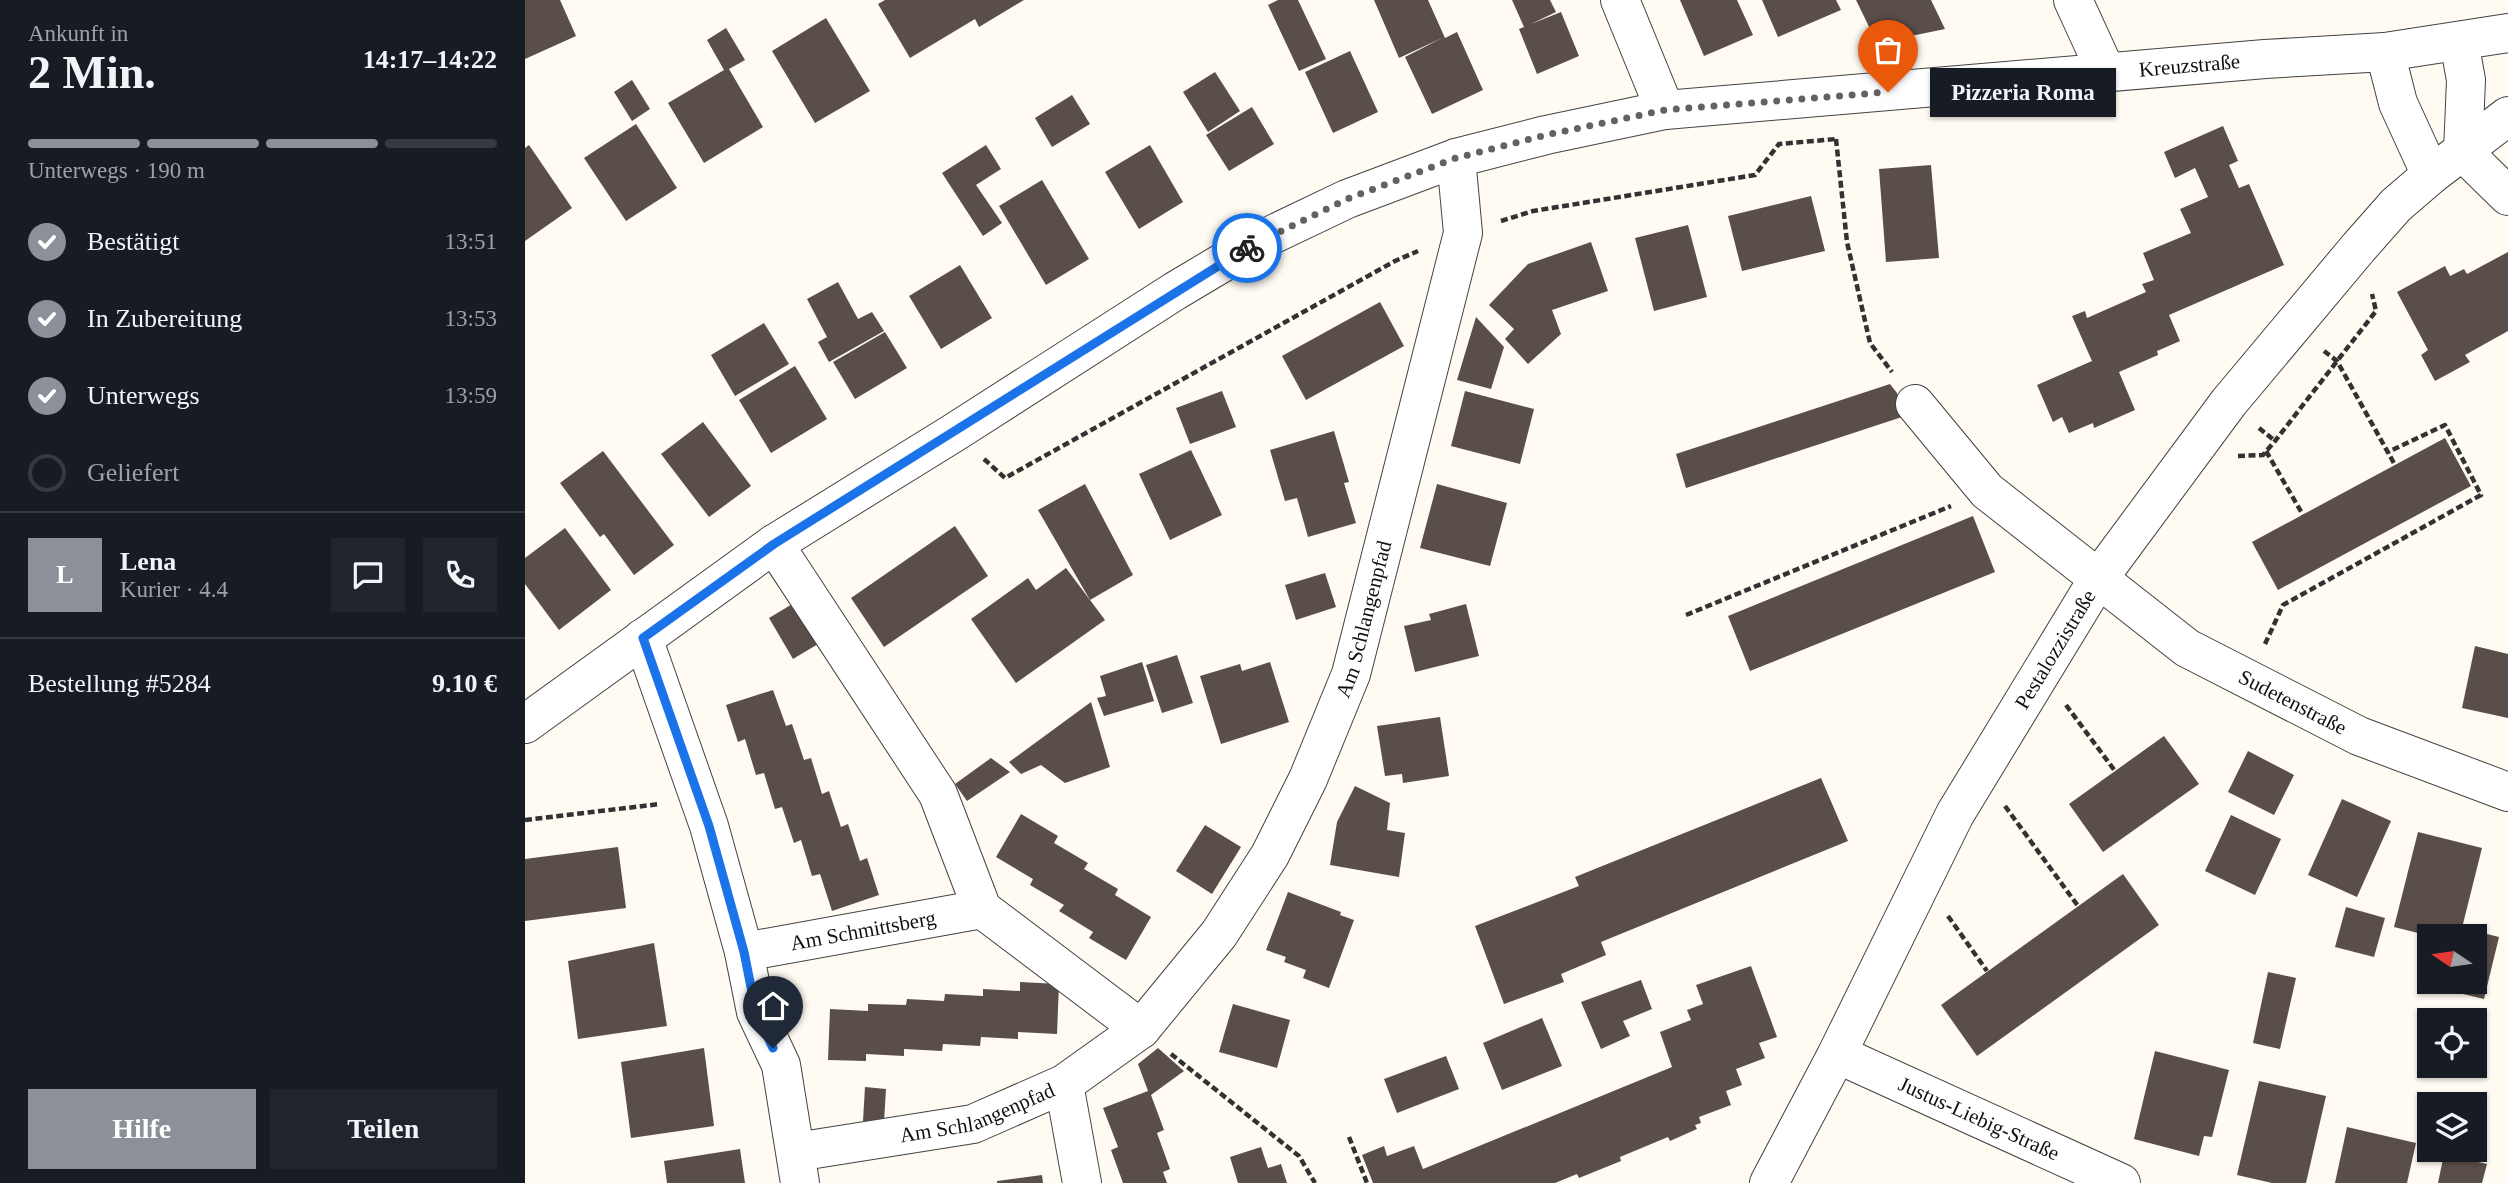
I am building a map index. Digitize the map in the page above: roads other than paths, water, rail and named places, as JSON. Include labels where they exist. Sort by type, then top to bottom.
[{"type":"street","points":[[1620,0],[1665,110]]},
{"type":"street","points":[[2073,0],[2106,72]]},
{"type":"street","name":"Kreuzstraße","points":[[525,724],[774,544],[1175,291],[1259,240],[1347,199],[1456,158],[1546,135],[1665,110],[2106,72],[2385,52],[2508,33]]},
{"type":"street","points":[[2459,41],[2466,80],[2463,152],[2508,196]]},
{"type":"street","points":[[2385,52],[2398,103],[2431,175]]},
{"type":"street","name":"Pestalozzistraße","points":[[1769,1183],[1837,1054],[1955,814],[2098,579],[2184,460],[2292,326],[2396,205],[2508,116]]},
{"type":"street","name":"Am Schlangenpfad","points":[[798,1168],[973,1124],[1064,1084],[1141,1029],[1219,934],[1270,855],[1308,779],[1351,674],[1463,233],[1456,158]]},
{"type":"street","name":"Sudetenstraße","points":[[1915,404],[1987,492],[2187,648],[2359,736],[2508,792]]},
{"type":"street","points":[[774,544],[939,794],[982,909],[1141,1029]]},
{"type":"street","points":[[643,638],[699,799],[744,952],[756,1012],[781,1065],[798,1168]]},
{"type":"street","name":"Am Schmittsberg","points":[[744,952],[982,909]]},
{"type":"street","name":"Justus-Liebig-Straße","points":[[1837,1054],[2121,1183]]},
{"type":"street","points":[[1064,1084],[1082,1183]]},
{"type":"place","name":"Pizzeria Roma","points":[[1888,92]]}]
